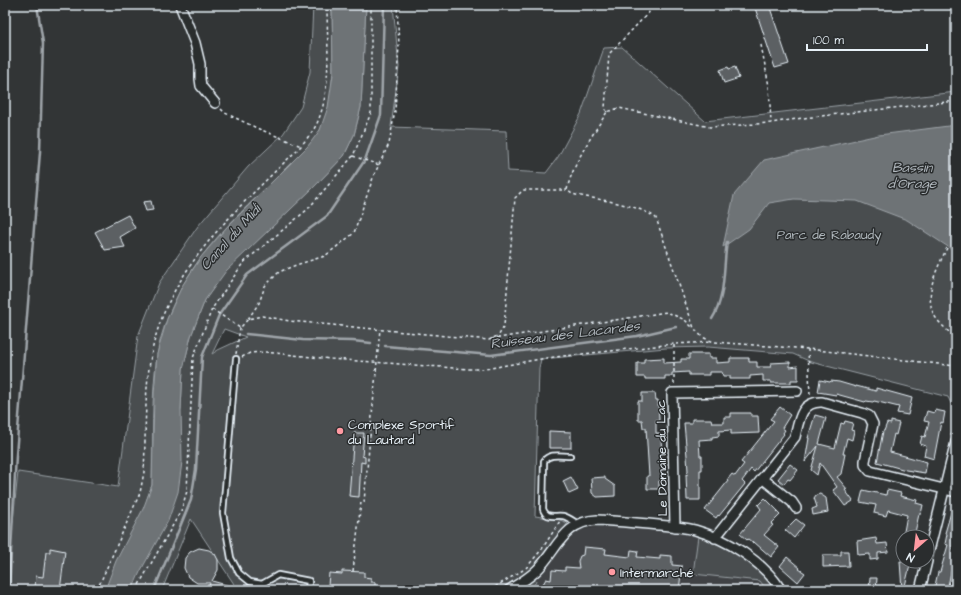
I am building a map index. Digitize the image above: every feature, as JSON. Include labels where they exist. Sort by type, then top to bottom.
[{"type":"street","points":[[180,5],[195,44],[200,64],[201,86],[215,103]]},
{"type":"street","name":"Le Domaine du Lac","points":[[675,526],[672,393],[797,391]]},
{"type":"street","points":[[715,538],[795,437],[803,409],[811,403],[822,402],[862,412],[869,416],[873,424],[865,465],[870,472],[956,492]]},
{"type":"street","points":[[934,529],[956,442]]},
{"type":"street","points":[[762,478],[792,502],[796,508]]},
{"type":"street","points":[[509,590],[538,570],[566,534],[578,524],[584,521],[597,520],[675,526],[693,529],[740,551],[762,567],[781,590]]},
{"type":"street","points":[[920,590],[925,569]]},
{"type":"lane","points":[[236,359],[223,513],[231,558],[239,573],[250,582],[262,584],[278,575],[309,581],[308,590]]},
{"type":"lane","points":[[570,456],[551,456],[546,458],[544,465],[543,512],[547,516],[564,516],[578,524]]},
{"type":"path","points":[[97,590],[140,494],[144,472],[149,370],[156,336],[165,310],[191,264],[209,240],[300,146],[315,126],[324,100],[327,67],[327,5]]},
{"type":"path","points":[[136,590],[138,584],[181,511],[187,491],[193,358],[212,309],[243,264],[308,208],[353,156],[371,113],[371,5]]},
{"type":"path","points":[[236,359],[240,328],[259,303],[266,286],[279,272],[325,256],[354,233],[374,175],[380,165],[388,144],[395,111],[399,45],[397,5]]},
{"type":"path","points":[[607,112],[605,108],[609,54],[656,5]]},
{"type":"path","points":[[761,45],[770,86],[771,123]]},
{"type":"path","points":[[567,190],[569,179],[593,134],[607,112],[619,108],[710,127],[771,123],[956,101]]},
{"type":"path","points":[[215,103],[225,113],[258,130],[300,146]]},
{"type":"path","points":[[353,156],[380,165]]},
{"type":"path","points":[[489,340],[499,335],[504,326],[515,198],[523,190],[567,190],[572,194],[647,212],[656,218],[694,328]]},
{"type":"path","points":[[947,248],[934,277],[930,299],[932,309],[937,318],[956,338]]},
{"type":"path","points":[[212,309],[240,328]]},
{"type":"path","points":[[248,319],[262,316],[290,321],[489,340],[667,312],[686,320],[702,337],[714,342]]},
{"type":"path","points":[[354,571],[361,502],[364,502],[380,329]]},
{"type":"path","points":[[236,359],[250,353],[265,352],[468,369],[486,369],[546,358],[674,344],[714,342],[808,349],[956,366]]},
{"type":"path","points":[[674,344],[674,393]]},
{"type":"path","points":[[808,349],[811,403]]},
{"type":"path","points":[[954,431],[956,423]]},
{"type":"path","points":[[490,590],[525,568],[542,549],[564,516]]},
{"type":"shaded area","points":[[604,526],[636,527],[683,532],[698,536],[721,545],[776,590],[530,590],[536,582],[535,579],[568,538],[579,530]]},
{"type":"green space","name":"Parc de Rabaudy","points":[[313,5],[332,5],[332,86],[326,117],[320,130],[307,147],[227,226],[215,240],[203,255],[182,287],[167,320],[161,337],[155,371],[152,485],[147,499],[181,409],[183,369],[191,336],[205,300],[225,271],[313,188],[344,156],[354,135],[361,107],[366,5],[393,5],[399,67],[391,127],[506,131],[508,171],[546,173],[558,157],[581,114],[604,48],[622,47],[705,121],[956,92],[956,414],[948,397],[811,362],[793,354],[708,347],[666,348],[541,359],[539,368],[535,516],[557,519],[568,523],[539,562],[527,573],[502,590],[238,590],[191,519],[162,590],[6,590],[18,472],[118,487],[138,336],[159,283],[198,226],[248,167],[283,134],[301,107],[310,72]],"holes":[[[224,329],[246,337],[218,350],[212,354]]]},
{"type":"green space","points":[[698,536],[741,557],[760,571],[776,590],[767,590],[760,581],[693,574]]},
{"type":"green space","points":[[535,579],[536,582],[530,590],[519,590]]},
{"type":"water","name":"Canal du Midi","points":[[332,5],[366,5],[361,107],[354,135],[344,156],[313,188],[226,271],[205,300],[191,336],[183,369],[181,409],[182,462],[178,492],[168,521],[140,572],[132,590],[105,590],[116,561],[143,509],[152,485],[154,394],[157,354],[167,319],[182,286],[201,257],[226,228],[308,146],[320,130],[328,107],[333,74]]},
{"type":"water","name":"Bassin d'Orage","points":[[956,125],[956,252],[907,220],[857,201],[794,199],[769,203],[749,229],[723,247],[734,195],[764,160],[879,135]]},
{"type":"building","points":[[754,5],[769,5],[789,64],[775,68]]},
{"type":"building","points":[[728,67],[729,69],[735,67],[739,78],[724,83],[720,70]]},
{"type":"building","points":[[151,201],[153,210],[146,211],[143,202]]},
{"type":"building","points":[[128,215],[135,228],[120,237],[125,247],[105,250],[95,232]]},
{"type":"building","points":[[689,354],[709,354],[709,358],[716,358],[716,363],[730,362],[730,358],[749,358],[749,362],[757,362],[757,367],[771,367],[770,363],[790,362],[790,367],[798,366],[798,380],[791,380],[791,383],[771,383],[771,381],[763,381],[763,375],[750,376],[750,379],[730,379],[730,376],[723,376],[722,372],[709,372],[709,375],[689,375],[689,372],[672,373],[672,376],[665,376],[665,379],[645,379],[645,377],[637,377],[637,363],[644,363],[644,359],[664,358],[664,363],[681,362],[681,359],[689,359]]},
{"type":"building","points":[[820,380],[839,382],[876,391],[876,388],[912,398],[908,415],[897,413],[899,407],[874,401],[865,402],[836,394],[818,392]]},
{"type":"building","points":[[642,393],[655,393],[656,400],[658,400],[659,420],[656,420],[656,433],[659,433],[659,437],[661,437],[663,481],[659,481],[659,489],[647,489],[647,476],[649,476],[646,428],[643,428],[642,420],[638,420],[638,401],[642,401]]},
{"type":"building","points":[[780,407],[790,415],[782,428],[785,430],[783,433],[784,434],[754,472],[751,469],[742,481],[745,484],[716,518],[705,510],[732,474],[735,476],[744,464],[741,462],[774,421],[770,419]]},
{"type":"building","points":[[935,410],[945,412],[943,423],[941,422],[934,459],[924,456],[926,446],[920,444],[922,436],[925,437],[929,422],[924,421],[927,411],[934,413]]},
{"type":"building","points":[[731,413],[751,413],[751,416],[758,416],[759,433],[731,434],[731,430],[719,431],[719,436],[712,437],[712,439],[699,440],[700,456],[702,456],[702,470],[700,470],[700,500],[687,500],[686,474],[687,475],[688,471],[684,423],[692,423],[692,419],[711,419],[712,423],[724,423],[724,417],[731,417]]},
{"type":"building","points":[[815,415],[826,418],[819,444],[835,448],[841,423],[844,424],[845,421],[853,423],[851,430],[854,431],[852,440],[847,438],[843,454],[845,454],[841,474],[837,477],[847,489],[845,490],[853,501],[845,506],[833,490],[837,487],[820,463],[817,475],[811,470],[818,446],[805,462],[808,438]]},
{"type":"building","points":[[891,421],[899,423],[896,435],[894,434],[890,452],[927,462],[925,473],[906,470],[877,462],[883,431],[887,423],[891,424]]},
{"type":"building","points":[[549,431],[571,432],[571,448],[549,448]]},
{"type":"building","points":[[354,433],[364,433],[362,456],[365,457],[365,463],[361,462],[359,497],[349,496]]},
{"type":"building","points":[[790,464],[798,470],[790,480],[788,479],[784,484],[778,479]]},
{"type":"building","points":[[571,477],[578,490],[569,494],[563,481]]},
{"type":"building","points":[[605,477],[605,479],[615,486],[615,496],[597,497],[592,493],[591,478]]},
{"type":"building","points":[[863,490],[886,495],[887,490],[901,493],[900,496],[917,500],[916,503],[923,505],[921,514],[919,514],[916,529],[904,529],[907,515],[888,510],[886,516],[874,513],[876,505],[860,502]]},
{"type":"building","points":[[820,494],[826,498],[828,512],[813,515],[812,509],[817,507],[814,498],[816,495]]},
{"type":"building","points":[[765,498],[780,515],[771,524],[773,525],[764,535],[779,547],[771,557],[754,542],[753,543],[748,539],[747,540],[740,534],[761,509],[758,505]]},
{"type":"building","points":[[954,502],[956,502],[956,538],[953,549],[956,550],[955,568],[952,568],[947,590],[934,590],[938,572],[940,572],[948,545],[945,544],[947,534],[945,533]]},
{"type":"building","points":[[796,519],[804,525],[794,538],[785,530]]},
{"type":"building","points":[[876,538],[877,544],[887,543],[888,552],[878,553],[878,559],[870,560],[870,554],[858,555],[857,541]]},
{"type":"building","name":"Intermarché","points":[[584,547],[606,549],[605,554],[630,557],[631,550],[638,551],[637,557],[660,559],[660,555],[672,556],[672,565],[682,566],[679,590],[551,590],[551,588],[542,587],[546,579],[551,580],[552,570],[565,571],[565,567],[579,568],[578,561],[580,556],[583,555]]},
{"type":"building","points":[[50,548],[65,551],[60,590],[35,587],[36,576],[43,577],[46,552],[50,552]]},
{"type":"building","points":[[199,548],[209,550],[215,554],[218,560],[218,570],[212,581],[237,588],[237,590],[208,590],[210,583],[197,583],[188,577],[184,568],[185,558],[190,552]]},
{"type":"building","points":[[841,551],[848,551],[849,566],[823,567],[823,555],[841,555]]},
{"type":"building","points":[[787,557],[805,573],[798,582],[780,566]]},
{"type":"building","points":[[901,569],[909,569],[904,590],[902,590]]},
{"type":"building","points":[[342,571],[364,572],[364,577],[371,578],[371,582],[375,582],[375,589],[341,590],[341,587],[328,586],[329,573],[342,574]]},
{"type":"building","points":[[870,578],[877,578],[876,590],[869,590]]},
{"type":"waterway","points":[[9,590],[16,455],[40,152],[43,43],[37,5]]},
{"type":"waterway","points":[[154,590],[191,500],[196,469],[202,357],[219,315],[247,275],[327,216],[365,160],[381,115],[384,5]]},
{"type":"waterway","name":"Ruisseau des Lacardes","points":[[712,319],[720,302],[722,292],[727,242]]},
{"type":"waterway","name":"Ruisseau des Lacardes","points":[[385,346],[491,355],[637,336],[676,327]]},
{"type":"waterway","name":"Ruisseau des Lacardes","points":[[246,334],[303,340],[353,341],[371,343]]},
{"type":"place","name":"Complexe Sportif du Lautard","points":[[340,431]]},
{"type":"place","name":"Intermarché","points":[[612,572]]}]
